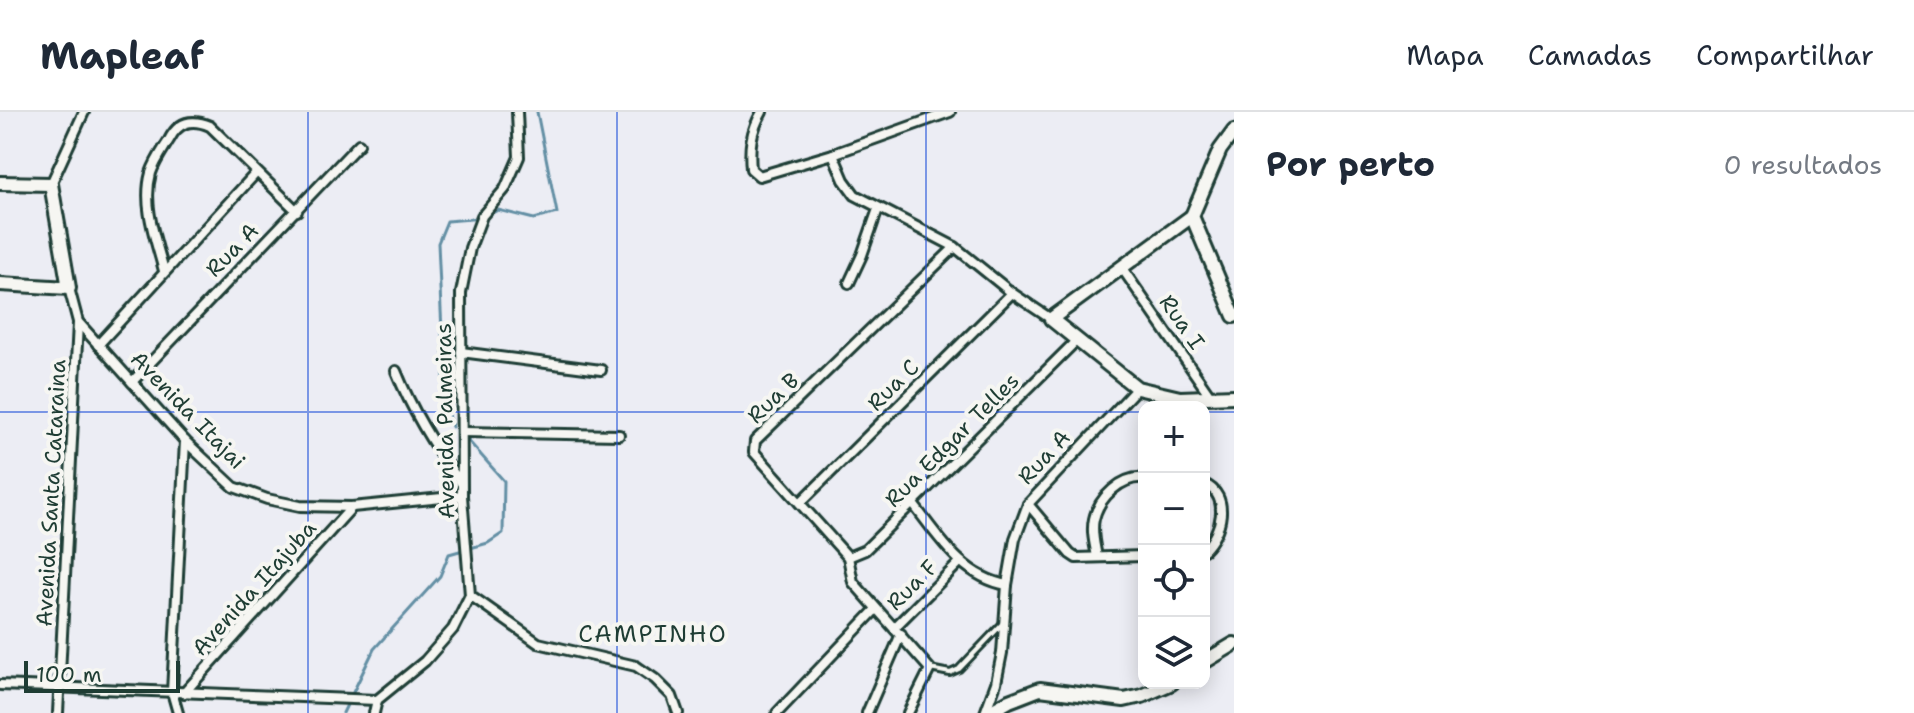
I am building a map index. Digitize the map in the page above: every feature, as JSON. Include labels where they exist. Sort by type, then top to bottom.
[{"type":"street","points":[[0,183],[51,184],[84,112]]},
{"type":"street","name":"Avenida Palmeiras","points":[[470,595],[462,496],[461,293],[470,248],[482,216],[505,189],[519,157],[517,112]]},
{"type":"street","points":[[762,112],[749,145],[751,169],[754,174],[765,175],[950,112]]},
{"type":"street","points":[[164,271],[149,212],[148,187],[152,169],[174,130],[186,121],[210,126],[297,211]]},
{"type":"street","points":[[1051,319],[1192,216],[1220,150],[1234,131]]},
{"type":"street","name":"Rua A","points":[[132,382],[359,144]]},
{"type":"street","points":[[833,154],[844,180],[855,195],[955,247],[1137,388],[1180,398],[1234,396]]},
{"type":"street","points":[[98,345],[256,173]]},
{"type":"street","name":"Avenida Itajai","points":[[51,184],[78,322],[185,441],[234,487],[267,499],[300,506],[352,507],[462,496]]},
{"type":"street","points":[[849,283],[878,209]]},
{"type":"street","points":[[1192,216],[1234,316]]},
{"type":"street","name":"Rua B","points":[[898,631],[853,582],[848,557],[754,452],[755,441],[955,247]]},
{"type":"street","name":"Rua I","points":[[1122,268],[1211,397]]},
{"type":"street","points":[[0,284],[69,288]]},
{"type":"street","name":"Rua C","points":[[800,503],[1012,293]]},
{"type":"street","name":"Avenida Santa Cataraina","points":[[58,713],[78,322]]},
{"type":"street","name":"Rua Edgar Telles","points":[[848,557],[865,550],[1076,341]]},
{"type":"street","points":[[461,352],[601,370]]},
{"type":"street","points":[[396,371],[411,410],[433,447],[462,483]]},
{"type":"street","name":"Rua A","points":[[986,713],[1002,653],[1007,585],[1015,539],[1028,504],[1137,388]]},
{"type":"street","points":[[463,432],[619,435]]},
{"type":"street","points":[[178,713],[172,692],[185,441]]},
{"type":"street","points":[[1097,557],[1094,520],[1101,504],[1118,485],[1138,477]]},
{"type":"street","points":[[1210,487],[1220,497],[1222,512],[1210,544]]},
{"type":"street","points":[[913,504],[960,562],[982,578],[1007,585]]},
{"type":"street","points":[[1028,504],[1076,558],[1138,556]]},
{"type":"street","name":"Avenida Itajuba","points":[[184,693],[352,507]]},
{"type":"street","name":"Rua F","points":[[930,669],[898,631],[960,562]]},
{"type":"street","points":[[374,713],[377,700],[425,661],[453,629],[470,595],[538,643],[636,666],[672,696],[678,713]]},
{"type":"street","points":[[777,713],[876,609]]},
{"type":"street","points":[[867,713],[898,631]]},
{"type":"street","points":[[1210,658],[1234,644]]},
{"type":"street","points":[[908,713],[930,669]]},
{"type":"street","points":[[0,685],[377,700]]},
{"type":"street","points":[[986,713],[1040,689],[1124,700],[1158,689]]},
{"type":"lane","points":[[930,669],[950,673],[959,669],[1005,622]]},
{"type":"waterway","points":[[452,427],[445,399],[438,243],[447,221],[483,218],[498,210],[534,219],[557,213],[537,112]]},
{"type":"waterway","points":[[343,713],[374,649],[440,576],[449,554],[488,543],[503,533],[504,481],[465,437]]},
{"type":"district","name":"CAMPINHO","points":[[653,634]]}]
